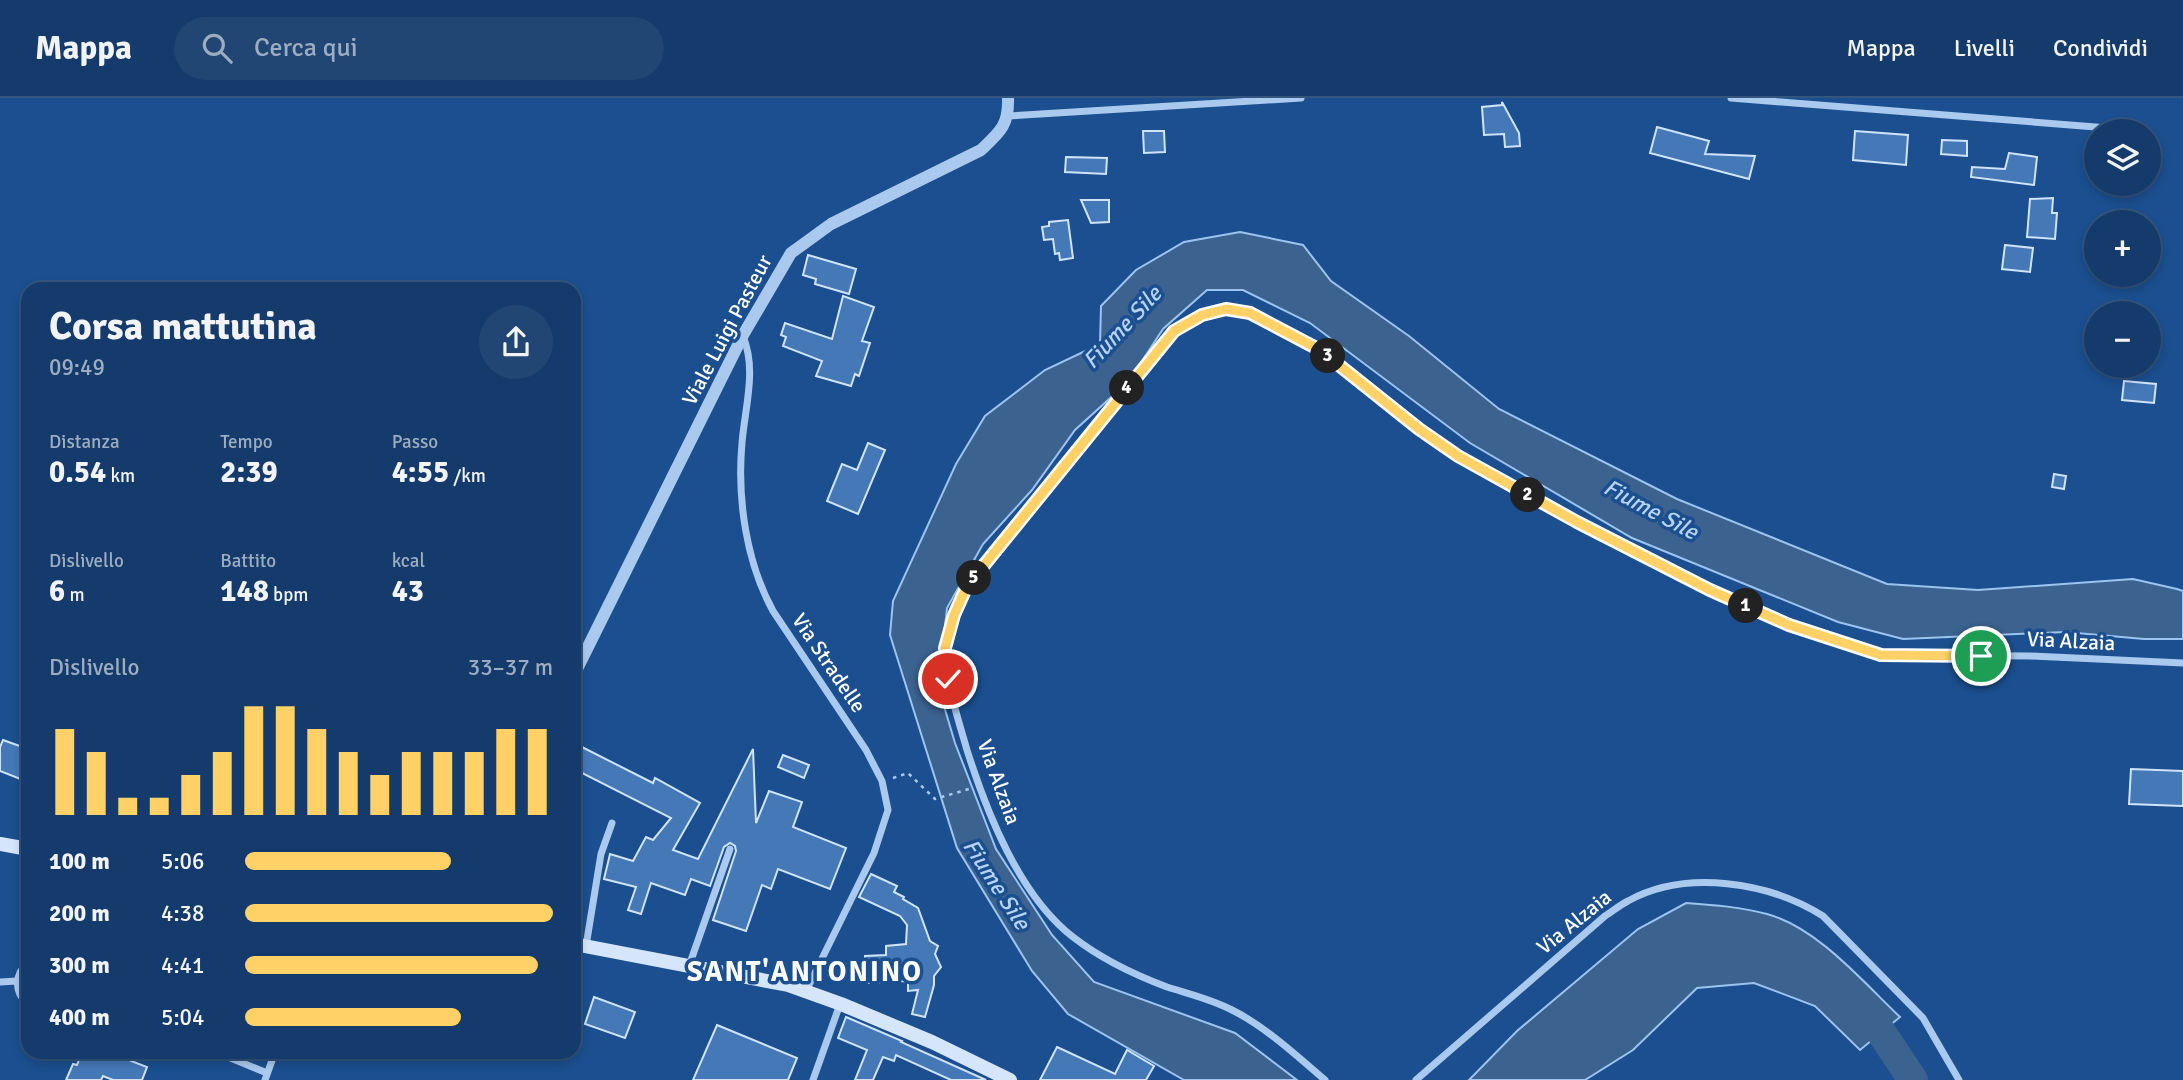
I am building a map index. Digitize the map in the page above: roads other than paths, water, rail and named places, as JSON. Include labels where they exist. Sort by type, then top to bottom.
[{"type":"main road","points":[[0,844],[21,848]]},
{"type":"main road","points":[[581,946],[744,976],[806,991],[944,1048],[1010,1080]]},
{"type":"street","points":[[1008,98],[1008,116],[1301,98]]},
{"type":"street","points":[[1731,98],[2084,126]]},
{"type":"street","name":"Viale Luigi Pasteur","points":[[581,661],[743,335],[790,253],[831,224],[981,150],[1000,133],[1008,116]]},
{"type":"street","name":"Via Alzaia","points":[[1325,1080],[1296,1055],[1233,1010],[1164,986],[1103,957],[1072,936],[1046,910],[1021,876],[986,808],[948,679],[945,648],[954,615],[967,586],[1174,331],[1202,315],[1226,309],[1250,313],[1276,325],[1320,350],[1419,429],[1458,456],[1662,567],[1789,625],[1881,655],[2030,656],[2183,663]]},
{"type":"street","name":"Via Stradelle","points":[[743,335],[748,347],[751,374],[742,443],[741,480],[755,573],[773,611],[866,750],[883,781],[888,810],[874,853],[806,991]]},
{"type":"street","points":[[581,942],[601,854],[612,823]]},
{"type":"street","points":[[689,966],[730,849]]},
{"type":"street","name":"Via Alzaia","points":[[1416,1080],[1605,916],[1628,901],[1653,891],[1676,885],[1709,883],[1773,894],[1807,906],[1822,916],[1923,1018],[1959,1080]]},
{"type":"street","points":[[21,971],[17,981],[21,998]]},
{"type":"street","points":[[0,982],[17,981]]},
{"type":"street","points":[[813,1080],[841,1004]]},
{"type":"street","points":[[230,1059],[266,1077],[272,1059]]},
{"type":"water","points":[[1240,232],[1303,245],[1331,281],[1409,336],[1499,409],[1677,499],[1887,584],[1978,590],[2133,579],[2177,589],[2183,591],[2183,639],[2144,639],[2065,632],[1903,639],[1838,622],[1632,538],[1470,443],[1310,323],[1243,290],[1207,290],[1163,329],[1129,381],[1075,430],[1032,490],[983,544],[947,608],[938,686],[955,743],[996,849],[1052,935],[1094,982],[1235,1033],[1297,1080],[1184,1080],[1068,1014],[1032,971],[957,848],[890,635],[893,601],[956,464],[985,416],[1045,370],[1100,344],[1101,306],[1136,270],[1184,242]]},
{"type":"water","points":[[1686,903],[1747,910],[1786,921],[1804,931],[1839,958],[1900,1017],[1860,1050],[1815,1006],[1754,983],[1697,988],[1633,1050],[1585,1080],[1469,1080],[1517,1031],[1638,929]]},
{"type":"waterway","name":"Fiume Sile","points":[[1853,1003],[1875,1023],[1913,1080]]},
{"type":"district","name":"SANT'ANTONINO","points":[[805,971]]}]
